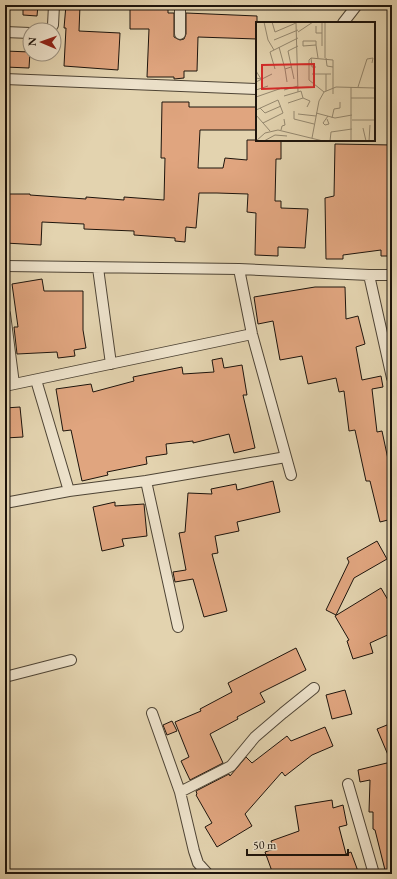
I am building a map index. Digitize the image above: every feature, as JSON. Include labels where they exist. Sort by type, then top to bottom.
[{"type":"street","points":[[53,22],[54,5]]},
{"type":"street","points":[[180,5],[180,34]]},
{"type":"street","points":[[344,22],[357,5]]},
{"type":"street","points":[[5,32],[22,33]]},
{"type":"street","points":[[5,79],[256,89]]},
{"type":"street","points":[[5,266],[239,269],[392,275]]},
{"type":"street","points":[[98,268],[111,364]]},
{"type":"street","points":[[239,269],[252,334],[291,475]]},
{"type":"street","points":[[369,275],[392,378]]},
{"type":"street","points":[[5,314],[9,385],[252,334]]},
{"type":"street","points":[[36,380],[69,491]]},
{"type":"street","points":[[5,503],[69,491],[146,481],[286,458]]},
{"type":"street","points":[[146,481],[178,627]]},
{"type":"street","points":[[5,677],[71,660]]},
{"type":"street","points":[[180,792],[231,766],[255,737],[314,688]]},
{"type":"street","points":[[152,713],[180,792],[198,864],[208,874]]},
{"type":"street","points":[[348,784],[374,874]]},
{"type":"building","points":[[23,5],[38,5],[37,16],[23,15]]},
{"type":"building","points":[[66,5],[80,5],[79,31],[120,33],[118,70],[64,66],[66,28],[64,28]]},
{"type":"building","points":[[130,5],[168,5],[168,13],[174,13],[174,37],[180,40],[184,39],[186,34],[186,13],[257,16],[256,39],[198,37],[197,71],[184,71],[184,78],[174,79],[174,77],[147,77],[149,29],[130,29]]},
{"type":"building","points":[[5,51],[22,52],[22,62],[29,62],[29,68],[5,67]]},
{"type":"building","points":[[162,102],[189,102],[189,107],[256,107],[256,130],[200,130],[198,168],[223,168],[225,158],[247,160],[247,140],[281,141],[281,159],[276,159],[275,201],[281,201],[281,208],[308,209],[305,248],[278,247],[278,256],[255,255],[256,213],[247,212],[248,194],[217,193],[199,193],[196,228],[186,227],[185,242],[175,241],[175,238],[134,235],[134,231],[84,229],[84,224],[42,222],[41,245],[5,243],[5,194],[30,194],[86,199],[86,197],[124,200],[124,197],[164,200],[165,158],[161,158]]},
{"type":"building","points":[[335,144],[392,145],[392,256],[381,256],[381,250],[343,255],[343,259],[326,259],[325,198],[334,196]]},
{"type":"building","points":[[42,279],[44,291],[83,291],[83,330],[86,348],[74,350],[75,356],[58,358],[57,352],[17,354],[14,327],[18,327],[12,284]]},
{"type":"building","points":[[315,287],[345,287],[346,319],[358,316],[365,344],[356,347],[362,380],[381,376],[383,387],[372,389],[377,432],[382,431],[392,478],[392,519],[380,522],[370,481],[366,481],[355,430],[349,431],[344,391],[339,392],[336,378],[308,384],[302,356],[280,360],[273,321],[258,324],[254,297]]},
{"type":"building","points":[[222,358],[224,368],[242,365],[247,395],[243,395],[255,448],[234,453],[229,434],[193,443],[193,441],[166,444],[167,454],[146,457],[147,464],[107,472],[108,475],[82,481],[71,430],[63,431],[56,389],[91,384],[93,392],[134,381],[133,377],[182,367],[183,374],[214,372],[212,360]]},
{"type":"building","points":[[20,407],[23,437],[5,438],[5,408]]},
{"type":"building","points":[[273,481],[280,512],[237,522],[239,531],[215,536],[218,553],[212,554],[227,611],[204,617],[193,579],[175,582],[173,572],[186,570],[179,533],[185,532],[188,493],[212,494],[211,489],[236,484],[237,490]]},
{"type":"building","points":[[115,502],[115,506],[144,504],[147,536],[122,539],[124,546],[102,551],[93,507]]},
{"type":"building","points":[[377,541],[387,559],[354,578],[336,615],[326,610],[349,562],[347,558]]},
{"type":"building","points":[[381,588],[392,607],[392,633],[370,643],[373,653],[353,659],[347,641],[349,640],[335,616]]},
{"type":"building","points":[[296,648],[306,670],[260,693],[265,702],[210,734],[223,763],[190,780],[181,761],[189,757],[175,722],[201,711],[200,709],[232,692],[228,683]]},
{"type":"building","points":[[345,690],[352,714],[332,719],[326,695]]},
{"type":"building","points":[[172,721],[177,731],[167,735],[163,725]]},
{"type":"building","points":[[392,723],[392,874],[386,874],[375,830],[373,829],[373,812],[369,812],[370,780],[360,782],[358,770],[391,762],[377,729]]},
{"type":"building","points":[[325,727],[333,746],[312,755],[285,776],[282,772],[245,814],[252,826],[217,847],[205,827],[212,823],[196,795],[196,791],[229,774],[230,776],[246,757],[252,763],[287,736],[291,741]]},
{"type":"building","points":[[332,800],[333,808],[343,805],[347,825],[339,827],[346,854],[351,852],[359,874],[273,874],[265,852],[274,849],[271,841],[299,831],[295,806]]}]
